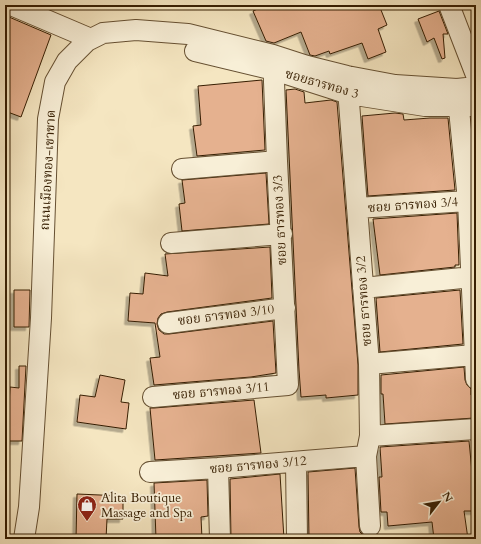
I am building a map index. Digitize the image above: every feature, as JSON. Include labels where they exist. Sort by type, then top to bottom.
[{"type":"street","points":[[5,10],[7,5]]},
{"type":"street","points":[[11,5],[91,39]]},
{"type":"street","points":[[449,5],[476,75]]},
{"type":"street","name":"ถนนเมืองทอง-เขาขาด","points":[[24,539],[29,507],[41,318],[48,119],[55,82],[67,61],[87,41],[103,33],[136,30],[188,34],[274,63],[307,66],[348,85],[395,85],[467,97]]},
{"type":"street","name":"ซอยธารทอง 3","points":[[195,51],[274,63]]},
{"type":"street","name":"ซอย ธารทอง 3/3","points":[[274,63],[277,161],[282,234],[288,385]]},
{"type":"street","name":"ซอย ธารทอง 3/2","points":[[348,85],[369,364],[370,436],[366,456],[370,526]]},
{"type":"street","points":[[467,97],[468,201],[476,379]]},
{"type":"street","points":[[182,169],[277,161]]},
{"type":"street","name":"ซอย ธารทอง 3/4","points":[[357,208],[468,201]]},
{"type":"street","points":[[171,243],[282,234]]},
{"type":"street","points":[[363,288],[472,277]]},
{"type":"street","name":"ซอย ธารทอง 3/10","points":[[168,323],[285,308]]},
{"type":"street","points":[[369,364],[474,355]]},
{"type":"street","name":"ซอย ธารทอง 3/11","points":[[153,397],[288,385]]},
{"type":"street","points":[[370,436],[476,429]]},
{"type":"street","name":"ซอย ธารทอง 3/12","points":[[150,472],[366,456]]},
{"type":"street","points":[[296,462],[297,539]]},
{"type":"street","points":[[218,468],[220,539]]},
{"type":"building","points":[[267,5],[379,5],[387,25],[378,29],[386,52],[368,59],[362,43],[330,54],[329,51],[315,56],[310,55],[301,32],[274,43],[266,41],[253,11]]},
{"type":"building","points":[[439,11],[448,34],[443,34],[445,58],[442,59],[434,38],[427,42],[418,19]]},
{"type":"building","points":[[9,17],[51,35],[21,117],[5,111],[5,29]]},
{"type":"building","points":[[262,80],[265,150],[197,156],[193,126],[201,125],[198,86]]},
{"type":"building","points":[[295,89],[304,92],[305,103],[331,100],[337,102],[358,365],[358,395],[326,398],[326,395],[301,397],[286,90]]},
{"type":"building","points":[[395,113],[403,114],[404,120],[448,118],[455,190],[368,196],[362,116]]},
{"type":"building","points":[[266,173],[269,224],[182,231],[179,204],[185,203],[182,180]]},
{"type":"building","points":[[457,213],[459,265],[455,265],[455,267],[380,275],[373,219]]},
{"type":"building","points":[[270,247],[272,298],[167,312],[161,314],[158,318],[157,324],[159,330],[164,334],[169,334],[273,321],[276,373],[251,377],[154,385],[150,358],[160,357],[155,323],[128,321],[130,293],[143,294],[145,273],[168,276],[165,254]]},
{"type":"building","points":[[14,290],[30,290],[29,327],[14,327]]},
{"type":"building","points":[[460,290],[463,344],[380,352],[376,298]]},
{"type":"building","points":[[19,366],[26,366],[22,441],[7,441],[10,387],[19,388]]},
{"type":"building","points":[[464,367],[465,380],[471,389],[474,418],[385,424],[383,394],[381,394],[381,375]]},
{"type":"building","points":[[100,375],[125,380],[121,402],[129,403],[126,429],[77,422],[80,395],[95,397]]},
{"type":"building","points":[[254,400],[261,453],[155,460],[150,408]]},
{"type":"building","points":[[469,441],[472,472],[474,471],[476,511],[464,511],[468,539],[434,539],[432,522],[388,526],[387,512],[381,512],[379,477],[382,477],[380,447]]},
{"type":"building","points":[[355,468],[359,527],[364,539],[309,539],[308,472]]},
{"type":"building","points":[[280,474],[284,539],[231,539],[230,479]]},
{"type":"building","points":[[207,480],[208,516],[201,517],[202,539],[156,539],[154,483]]},
{"type":"building","points":[[77,494],[123,496],[123,519],[107,519],[106,539],[76,539]]},
{"type":"place","name":"Alita Boutique Massage and Spa","points":[[87,522]]}]
